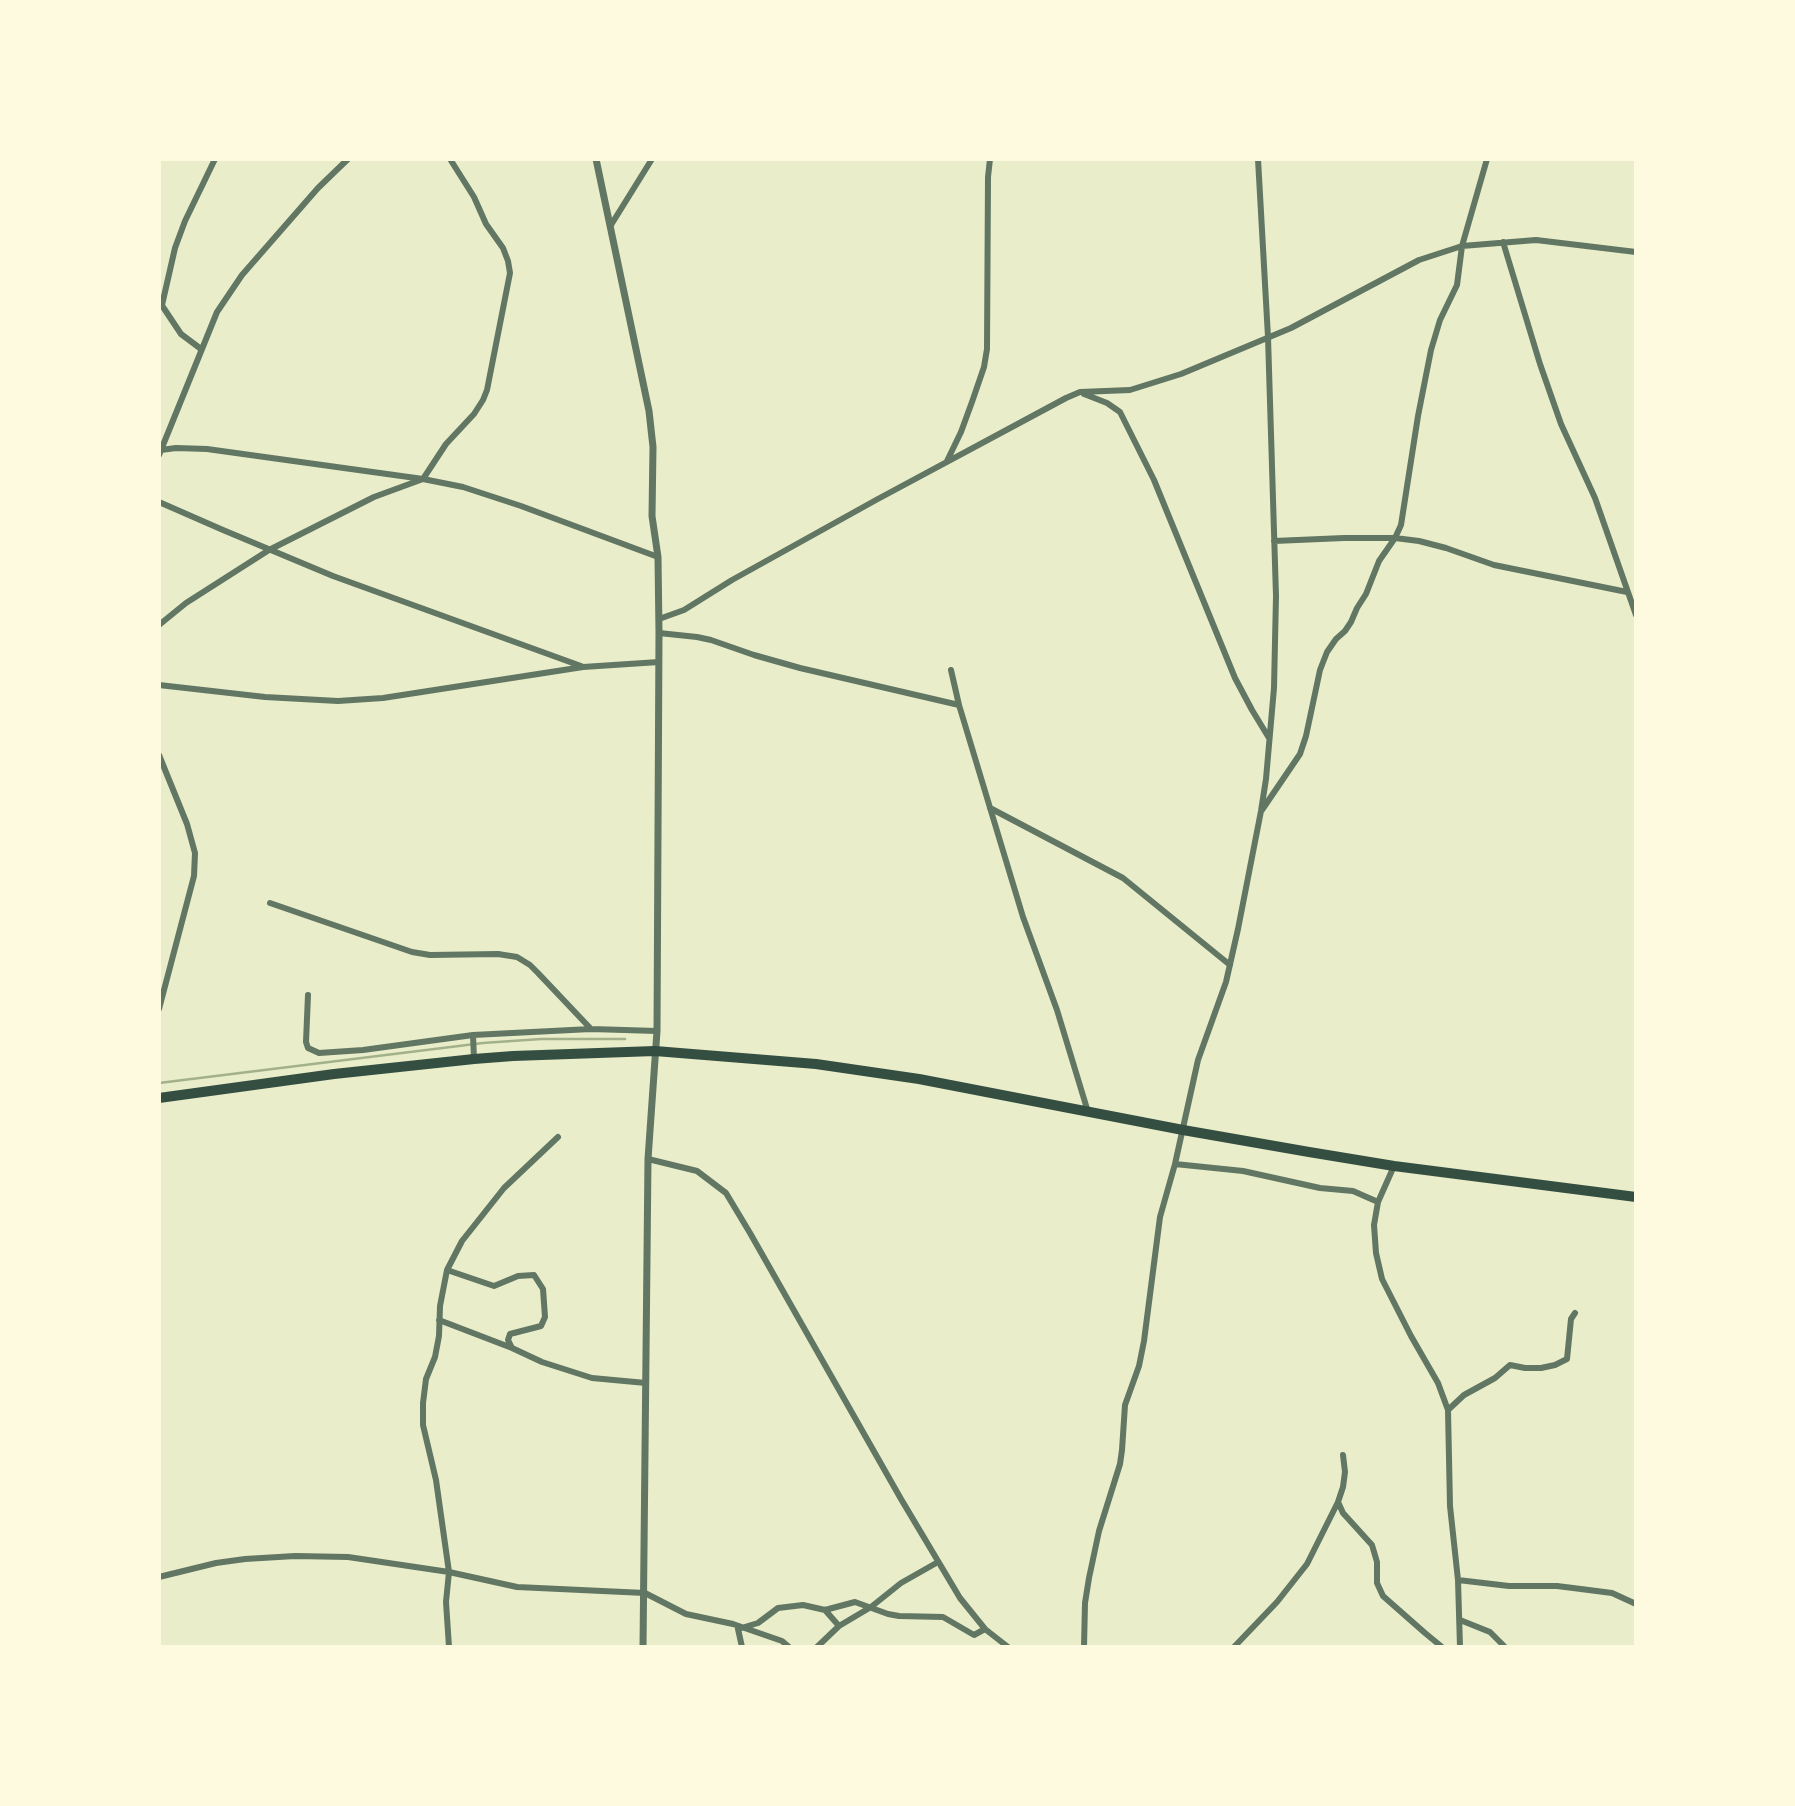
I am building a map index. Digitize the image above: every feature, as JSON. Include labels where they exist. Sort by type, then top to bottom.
[{"type":"main road","points":[[159,1098],[474,1054],[513,1056],[655,1051],[816,1064],[919,1079],[1182,1130],[1394,1166],[1636,1197]]},
{"type":"street","points":[[201,349],[181,334],[161,303],[175,248],[215,159]]},
{"type":"street","points":[[160,452],[217,312],[242,275],[318,188],[348,159]]},
{"type":"street","points":[[159,625],[186,603],[269,550],[374,497],[423,479],[446,444],[474,414],[483,400],[510,273],[503,248],[486,224],[450,159]]},
{"type":"street","points":[[589,159],[597,162],[649,411],[653,447],[652,516],[658,557],[657,1031],[648,1160],[643,1647]]},
{"type":"street","points":[[611,225],[652,159]]},
{"type":"street","points":[[947,461],[972,402],[987,349],[990,159]]},
{"type":"street","points":[[1084,1647],[1089,1578],[1099,1531],[1120,1464],[1125,1405],[1139,1366],[1144,1341],[1158,1230],[1198,1060],[1230,965],[1261,811],[1274,688],[1276,596],[1268,337],[1258,159]]},
{"type":"street","points":[[1261,811],[1300,754],[1320,670],[1327,652],[1351,622],[1379,561],[1401,525],[1431,350],[1440,320],[1457,285],[1462,246],[1487,159]]},
{"type":"street","points":[[659,620],[684,610],[732,580],[1066,398],[1080,392],[1119,391],[1181,374],[1338,304],[1419,260],[1462,246],[1536,240],[1636,252]]},
{"type":"street","points":[[1503,242],[1561,424],[1595,498],[1636,615]]},
{"type":"street","points":[[1080,392],[1107,403],[1120,412],[1154,480],[1235,678],[1269,738]]},
{"type":"street","points":[[160,452],[176,448],[207,449],[463,487],[658,557]]},
{"type":"street","points":[[159,502],[333,576],[583,667]]},
{"type":"street","points":[[1274,541],[1344,538],[1419,541],[1494,565],[1627,592]]},
{"type":"street","points":[[659,633],[711,640],[800,668],[959,705]]},
{"type":"street","points":[[159,685],[265,697],[338,701],[383,698],[583,667],[659,662]]},
{"type":"street","points":[[951,670],[959,705],[1023,917],[1057,1010],[1088,1112]]},
{"type":"street","points":[[159,755],[183,814],[195,853],[194,876],[159,1009]]},
{"type":"street","points":[[990,808],[1123,878],[1230,965]]},
{"type":"street","points":[[270,903],[412,952],[430,955],[498,954],[517,957],[530,965],[591,1029]]},
{"type":"street","points":[[307,995],[307,1048],[319,1053],[473,1037],[591,1029],[657,1031]]},
{"type":"street","points":[[473,1037],[474,1054]]},
{"type":"street","points":[[449,1647],[446,1602],[449,1573],[436,1480],[423,1425],[426,1379],[435,1357],[447,1270],[462,1241],[504,1188],[558,1137]]},
{"type":"street","points":[[648,1160],[697,1171],[726,1193],[960,1598],[985,1629],[1008,1647]]},
{"type":"street","points":[[1175,1164],[1243,1171],[1320,1188],[1353,1191],[1378,1202]]},
{"type":"street","points":[[1394,1166],[1378,1202],[1374,1225],[1376,1252],[1382,1279],[1438,1382],[1448,1410],[1450,1506],[1458,1580],[1460,1647]]},
{"type":"street","points":[[447,1270],[494,1286],[518,1276],[534,1275],[543,1289],[545,1317],[541,1326],[510,1334],[508,1340],[512,1348]]},
{"type":"street","points":[[1448,1410],[1464,1395],[1495,1378],[1510,1365],[1541,1368],[1567,1359],[1574,1313]]},
{"type":"street","points":[[439,1320],[542,1362],[592,1378],[646,1383]]},
{"type":"street","points":[[1234,1647],[1277,1602],[1307,1564],[1343,1487],[1343,1455]]},
{"type":"street","points":[[1338,1502],[1343,1513],[1372,1545],[1377,1562],[1377,1583],[1383,1596],[1442,1647]]},
{"type":"street","points":[[159,1577],[216,1563],[295,1556],[348,1557],[517,1587],[645,1593],[686,1614],[733,1624],[782,1641],[789,1647]]},
{"type":"street","points":[[817,1647],[839,1626],[871,1607],[901,1583],[938,1562]]},
{"type":"street","points":[[1458,1580],[1517,1587],[1557,1586],[1612,1593],[1636,1604]]},
{"type":"street","points":[[742,1647],[738,1629],[758,1623],[778,1608],[803,1605],[825,1610],[855,1602],[888,1615],[943,1617],[974,1636],[985,1629]]},
{"type":"street","points":[[825,1610],[839,1626]]},
{"type":"street","points":[[1460,1619],[1490,1632],[1505,1647]]},
{"type":"waterway","points":[[159,1083],[483,1043],[541,1039],[625,1039]]}]
